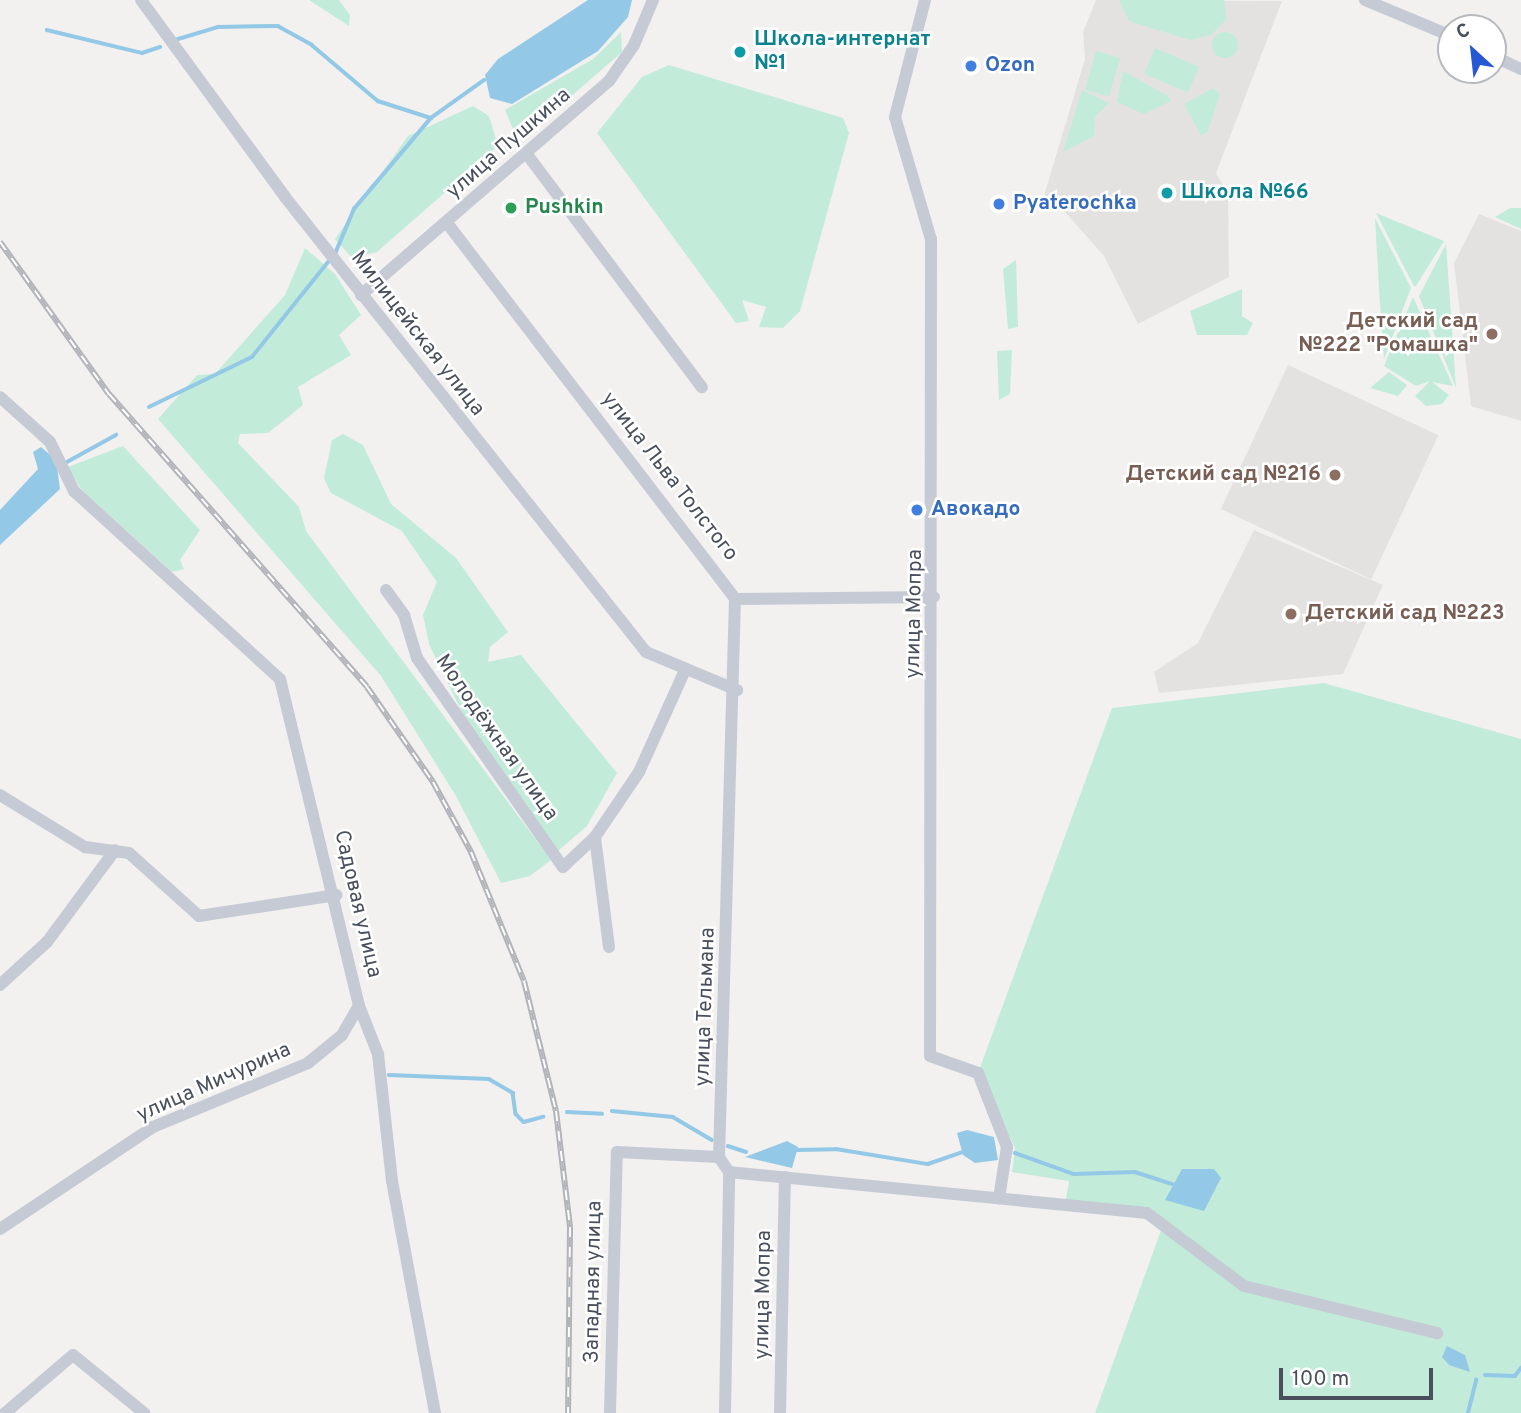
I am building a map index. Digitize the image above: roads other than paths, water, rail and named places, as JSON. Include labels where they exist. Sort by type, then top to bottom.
[{"type":"street","name":"Милицейская улица","points":[[141,0],[361,295],[646,652],[737,690]]},
{"type":"street","name":"улица Пушкина","points":[[361,295],[529,157],[609,81],[634,45],[653,0]]},
{"type":"street","name":"улица Мопра","points":[[925,0],[895,117],[931,239],[934,597],[930,1056],[978,1073],[1007,1147],[999,1198]]},
{"type":"street","points":[[1365,0],[1387,4],[1437,29]]},
{"type":"street","points":[[529,157],[702,387]]},
{"type":"street","name":"улица Льва Толстого","points":[[447,223],[736,599]]},
{"type":"street","name":"Садовая улица","points":[[0,397],[50,442],[74,491],[280,679],[336,895],[359,1006],[378,1054],[392,1181],[435,1413]]},
{"type":"street","name":"Молодёжная улица","points":[[386,590],[404,615],[417,658],[563,867],[595,837]]},
{"type":"street","points":[[736,599],[934,597]]},
{"type":"street","name":"улица Тельмана","points":[[719,1157],[737,690],[736,599]]},
{"type":"street","points":[[609,947],[595,837],[639,772],[685,670]]},
{"type":"street","points":[[0,795],[68,839],[115,850],[159,874],[199,916],[336,895]]},
{"type":"street","points":[[0,985],[47,943],[115,850]]},
{"type":"street","name":"улица Мичурина","points":[[0,1229],[153,1127],[307,1063],[342,1035],[359,1006]]},
{"type":"street","name":"Западная улица","points":[[610,1413],[617,1152],[719,1157]]},
{"type":"street","points":[[719,1157],[729,1172],[725,1413]]},
{"type":"street","points":[[729,1172],[1147,1213],[1244,1286],[1437,1333]]},
{"type":"street","name":"улица Мопра","points":[[780,1413],[785,1177]]},
{"type":"street","points":[[5,1413],[73,1355],[144,1413]]},
{"type":"water","points":[[588,0],[632,0],[628,17],[598,51],[512,104],[490,98],[485,75],[498,59]]},
{"type":"water","points":[[41,447],[56,460],[60,489],[0,545],[0,510],[38,469],[33,452]]},
{"type":"water","points":[[967,1130],[994,1137],[998,1160],[975,1163],[963,1155],[957,1133]]},
{"type":"water","points":[[787,1141],[798,1147],[792,1168],[745,1157]]},
{"type":"water","points":[[1182,1169],[1214,1169],[1221,1178],[1204,1211],[1165,1200]]},
{"type":"water","points":[[1447,1346],[1465,1355],[1470,1372],[1449,1365],[1442,1357]]},
{"type":"waterway","points":[[175,40],[218,27],[278,26],[312,45],[378,101],[431,118]]},
{"type":"waterway","points":[[47,30],[142,53],[160,47]]},
{"type":"waterway","points":[[335,254],[354,209],[431,118],[484,80]]},
{"type":"waterway","points":[[149,407],[252,357],[329,261]]},
{"type":"waterway","points":[[67,462],[116,435]]},
{"type":"waterway","points":[[389,1075],[489,1079],[513,1093],[516,1114],[524,1122],[543,1117]]},
{"type":"waterway","points":[[612,1111],[673,1117],[712,1140]]},
{"type":"waterway","points":[[567,1112],[602,1114]]},
{"type":"waterway","points":[[728,1146],[746,1152]]},
{"type":"waterway","points":[[797,1150],[836,1149],[928,1164],[962,1152]]},
{"type":"waterway","points":[[1015,1153],[1074,1174],[1135,1172],[1172,1184]]},
{"type":"waterway","points":[[1485,1375],[1515,1376],[1521,1368]]},
{"type":"waterway","points":[[1468,1413],[1476,1380]]},
{"type":"railway","points":[[0,242],[109,394],[367,687],[433,782],[471,852],[524,981],[556,1111],[570,1227],[568,1413]]},
{"type":"place","name":"Школа-интернат №1","points":[[740,52]]},
{"type":"place","name":"Ozon","points":[[971,66]]},
{"type":"place","name":"Школа №66","points":[[1167,193]]},
{"type":"place","name":"Pyaterochka","points":[[999,204]]},
{"type":"place","name":"Pushkin","points":[[511,208]]},
{"type":"place","name":"Детский сад №222 \"Ромашка\"","points":[[1492,334]]},
{"type":"place","name":"Детский сад №216","points":[[1335,475]]},
{"type":"place","name":"Авокадо","points":[[917,510]]},
{"type":"place","name":"Детский сад №223","points":[[1291,614]]}]
